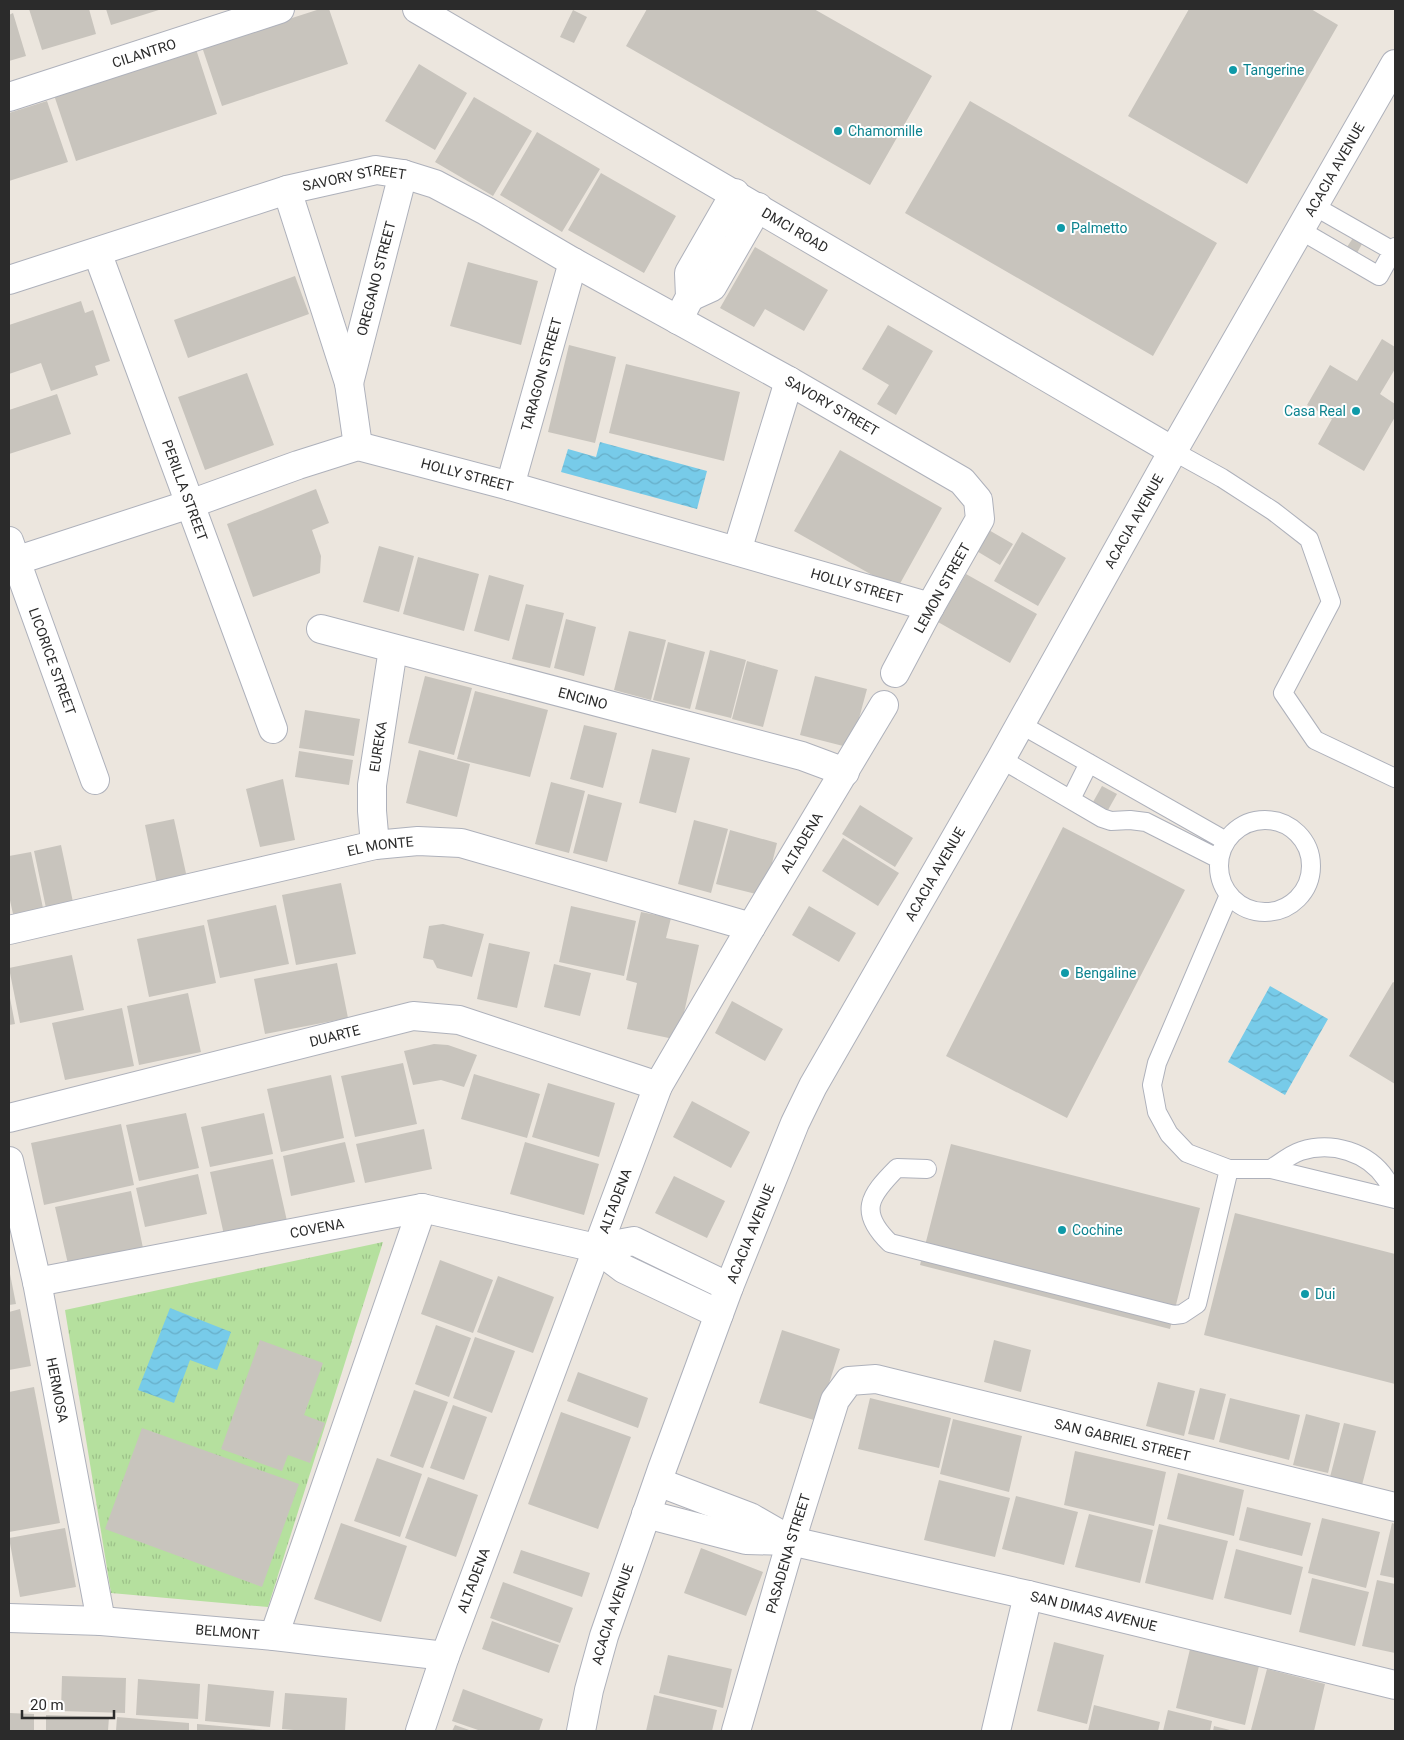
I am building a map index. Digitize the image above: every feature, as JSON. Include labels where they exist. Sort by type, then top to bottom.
[{"type":"street","name":"CILANTRO","points":[[9,96],[221,17],[280,9]]},
{"type":"street","name":"DMCI ROAD","points":[[417,9],[1174,451]]},
{"type":"street","name":"ACACIA AVENUE","points":[[581,1731],[589,1690],[604,1636],[646,1514],[729,1287],[795,1123],[813,1086],[1001,759],[1395,64]]},
{"type":"street","name":"SAVORY STREET","points":[[9,280],[287,190],[376,170],[403,174],[435,184],[486,211],[573,262],[684,308],[789,381],[962,481],[978,500]]},
{"type":"street","name":"OREGANO STREET","points":[[349,383],[403,174]]},
{"type":"street","name":"OREGANO STREET","points":[[287,190],[349,383],[358,446]]},
{"type":"street","points":[[684,308],[689,273],[735,193]]},
{"type":"street","points":[[684,308],[712,287],[758,207]]},
{"type":"street","points":[[710,236],[734,250]]},
{"type":"street","name":"PERILLA STREET","points":[[97,252],[273,729]]},
{"type":"street","name":"TARAGON STREET","points":[[510,486],[573,262]]},
{"type":"street","points":[[737,551],[789,381]]},
{"type":"street","points":[[11,555],[190,504],[298,465],[358,446]]},
{"type":"street","name":"HOLLY STREET","points":[[358,446],[510,486],[930,607]]},
{"type":"street","name":"LEMON STREET","points":[[895,673],[980,520],[978,500]]},
{"type":"street","name":"LICORICE STREET","points":[[11,555],[95,780]]},
{"type":"street","name":"ENCINO","points":[[321,629],[802,756],[845,772]]},
{"type":"street","name":"EUREKA","points":[[375,845],[372,785],[393,649]]},
{"type":"street","name":"ALTADENA","points":[[420,1731],[445,1656],[658,1086],[884,705]]},
{"type":"street","name":"EL MONTE","points":[[9,930],[375,845],[418,841],[461,843],[751,927]]},
{"type":"street","name":"DUARTE","points":[[9,1118],[414,1016],[459,1020],[658,1086]]},
{"type":"street","name":"HERMOSA","points":[[9,1161],[37,1282],[102,1621]]},
{"type":"street","points":[[274,1636],[422,1208]]},
{"type":"street","name":"COVENA","points":[[37,1282],[422,1208],[596,1248],[634,1241],[729,1287]]},
{"type":"street","name":"COVENA","points":[[596,1248],[624,1269],[719,1314]]},
{"type":"street","points":[[663,1287],[674,1261]]},
{"type":"street","name":"SAN GABRIEL STREET","points":[[850,1381],[876,1379],[1395,1507]]},
{"type":"street","name":"PASADENA STREET","points":[[736,1731],[791,1541],[835,1400],[850,1381]]},
{"type":"street","name":"SAN DIMAS AVENUE","points":[[658,1482],[750,1517],[791,1541]]},
{"type":"street","points":[[703,1529],[711,1503]]},
{"type":"street","name":"SAN DIMAS AVENUE","points":[[646,1514],[746,1540],[791,1541],[1028,1595],[1395,1685]]},
{"type":"street","points":[[996,1731],[1028,1595]]},
{"type":"street","name":"BELMONT","points":[[9,1618],[102,1621],[274,1636],[445,1656]]},
{"type":"lane","points":[[1300,230],[1386,275],[1394,249],[1314,206]]},
{"type":"lane","points":[[1174,451],[1222,478],[1273,511],[1309,539],[1331,602],[1282,693],[1315,740],[1395,778]]},
{"type":"lane","points":[[1020,724],[1226,841]]},
{"type":"lane","points":[[1001,759],[1102,818],[1111,821],[1130,820],[1146,822],[1219,859]]},
{"type":"lane","points":[[1071,799],[1089,763]]},
{"type":"lane","points":[[1270,820],[1286,825],[1300,835],[1308,850],[1312,866],[1308,883],[1298,899],[1282,910],[1263,912],[1244,907],[1229,895],[1220,878],[1219,859],[1226,841],[1238,829],[1253,821],[1270,820]]},
{"type":"lane","points":[[1229,895],[1157,1063],[1152,1085],[1156,1112],[1169,1134],[1187,1153],[1229,1169],[1272,1169],[1395,1198]]},
{"type":"lane","points":[[1272,1169],[1299,1151],[1316,1147],[1333,1147],[1364,1158],[1386,1179],[1395,1198]]},
{"type":"lane","points":[[927,1169],[897,1168],[882,1182],[870,1203],[872,1217],[878,1231],[890,1243],[1174,1315],[1182,1314],[1196,1304],[1229,1169]]},
{"type":"green space","points":[[383,1242],[268,1607],[111,1593],[65,1310]]},
{"type":"water","points":[[600,442],[707,471],[697,509],[561,472],[568,449],[596,457]]},
{"type":"water","points":[[1270,986],[1328,1019],[1285,1095],[1228,1062]]},
{"type":"water","points":[[170,1308],[231,1332],[217,1370],[190,1360],[174,1403],[138,1390]]},
{"type":"building","points":[[29,9],[89,9],[96,34],[42,50]]},
{"type":"building","points":[[106,9],[162,9],[111,25]]},
{"type":"building","points":[[320,9],[329,9],[348,64],[222,106],[202,47]]},
{"type":"building","name":"Chamomille","points":[[647,9],[814,9],[932,76],[870,185],[626,46]]},
{"type":"building","name":"Tangerine","points":[[1189,9],[1311,9],[1338,25],[1247,184],[1128,116]]},
{"type":"building","points":[[573,10],[587,17],[574,43],[560,37]]},
{"type":"building","points":[[13,13],[26,56],[9,61],[9,15]]},
{"type":"building","points":[[195,46],[217,114],[76,161],[53,92]]},
{"type":"building","points":[[419,64],[467,93],[435,150],[385,121]]},
{"type":"building","points":[[474,97],[532,131],[493,196],[435,162]]},
{"type":"building","points":[[47,101],[68,162],[9,181],[9,113]]},
{"type":"building","name":"Palmetto","points":[[970,101],[1217,243],[1153,356],[905,213]]},
{"type":"building","points":[[537,132],[600,169],[562,232],[500,195]]},
{"type":"building","points":[[601,173],[676,216],[644,273],[568,230]]},
{"type":"building","points":[[1353,238],[1362,244],[1357,253],[1347,247]]},
{"type":"building","points":[[755,247],[828,290],[804,331],[765,309],[754,327],[720,308]]},
{"type":"building","points":[[468,262],[538,281],[521,345],[450,326]]},
{"type":"building","points":[[295,276],[309,314],[188,358],[174,320]]},
{"type":"building","points":[[81,301],[85,313],[93,310],[110,361],[95,366],[98,375],[51,391],[41,363],[9,374],[9,325]]},
{"type":"building","points":[[888,325],[933,351],[896,415],[877,404],[889,385],[862,369]]},
{"type":"building","name":"Casa Real","points":[[1382,339],[1395,347],[1395,369],[1380,394],[1395,404],[1395,417],[1364,471],[1318,444],[1332,419],[1307,405],[1330,365],[1357,381]]},
{"type":"building","points":[[569,345],[616,357],[595,443],[548,432]]},
{"type":"building","points":[[626,364],[740,392],[724,461],[609,433]]},
{"type":"building","points":[[247,373],[274,445],[205,470],[178,397]]},
{"type":"building","points":[[57,394],[71,434],[9,454],[9,410]]},
{"type":"building","points":[[840,450],[942,508],[897,589],[794,531]]},
{"type":"building","points":[[316,489],[329,523],[312,530],[321,556],[320,573],[253,597],[227,524]]},
{"type":"building","points":[[987,529],[1013,544],[1000,565],[975,550]]},
{"type":"building","points":[[1022,532],[1066,558],[1038,606],[994,581]]},
{"type":"building","points":[[379,546],[414,556],[399,612],[363,602]]},
{"type":"building","points":[[418,557],[479,574],[464,631],[403,614]]},
{"type":"building","points":[[966,574],[1037,614],[1010,663],[938,622]]},
{"type":"building","points":[[489,575],[524,585],[509,641],[474,631]]},
{"type":"building","points":[[526,604],[564,613],[550,668],[512,659]]},
{"type":"building","points":[[566,619],[596,627],[584,676],[554,668]]},
{"type":"building","points":[[629,631],[666,640],[651,700],[614,690]]},
{"type":"building","points":[[668,642],[705,652],[690,709],[653,700]]},
{"type":"building","points":[[710,650],[746,660],[731,718],[695,709]]},
{"type":"building","points":[[747,661],[778,670],[763,727],[732,719]]},
{"type":"building","points":[[425,676],[472,688],[454,755],[408,743]]},
{"type":"building","points":[[815,676],[867,689],[851,748],[800,735]]},
{"type":"building","points":[[475,691],[548,710],[530,777],[457,759]]},
{"type":"building","points":[[305,710],[360,719],[354,756],[299,748]]},
{"type":"building","points":[[584,725],[617,733],[603,788],[570,779]]},
{"type":"building","points":[[652,749],[690,758],[676,813],[639,803]]},
{"type":"building","points":[[419,750],[470,764],[457,817],[406,803]]},
{"type":"building","points":[[299,751],[353,760],[349,785],[295,777]]},
{"type":"building","points":[[283,779],[295,840],[260,847],[246,789]]},
{"type":"building","points":[[551,782],[585,791],[569,853],[535,844]]},
{"type":"building","points":[[1102,786],[1117,794],[1108,810],[1093,802]]},
{"type":"building","points":[[588,794],[622,803],[607,862],[573,853]]},
{"type":"building","points":[[860,805],[913,838],[895,867],[842,834]]},
{"type":"building","points":[[174,819],[187,878],[157,884],[145,825]]},
{"type":"building","points":[[694,820],[728,829],[711,893],[678,884]]},
{"type":"building","name":"Bengaline","points":[[1063,827],[1185,890],[1067,1118],[946,1056]]},
{"type":"building","points":[[730,830],[777,843],[764,896],[716,884]]},
{"type":"building","points":[[843,838],[899,873],[878,906],[822,871]]},
{"type":"building","points":[[61,845],[73,902],[46,908],[34,851]]},
{"type":"building","points":[[31,852],[43,908],[13,914],[9,896],[9,856]]},
{"type":"building","points":[[341,883],[356,954],[296,965],[282,895]]},
{"type":"building","points":[[276,905],[289,964],[220,978],[207,920]]},
{"type":"building","points":[[571,906],[636,921],[624,976],[559,962]]},
{"type":"building","points":[[809,906],[856,933],[839,962],[792,935]]},
{"type":"building","points":[[641,912],[671,918],[666,938],[699,945],[678,1040],[627,1029],[637,983],[626,980]]},
{"type":"building","points":[[443,924],[484,934],[472,977],[437,968],[433,960],[423,958],[429,926]]},
{"type":"building","points":[[204,925],[216,983],[149,997],[137,939]]},
{"type":"building","points":[[489,943],[530,952],[517,1008],[477,999]]},
{"type":"building","points":[[72,955],[84,1010],[20,1023],[9,968]]},
{"type":"building","points":[[337,963],[348,1018],[265,1034],[254,979]]},
{"type":"building","points":[[554,964],[591,973],[580,1016],[544,1007]]},
{"type":"building","points":[[1393,982],[1395,983],[1395,1084],[1349,1056]]},
{"type":"building","points":[[188,993],[201,1052],[139,1065],[127,1006]]},
{"type":"building","points":[[9,999],[15,1024],[9,1025]]},
{"type":"building","points":[[732,1001],[783,1029],[765,1061],[715,1033]]},
{"type":"building","points":[[122,1008],[134,1066],[65,1080],[52,1023]]},
{"type":"building","points":[[434,1044],[448,1045],[477,1055],[464,1087],[441,1080],[413,1085],[404,1051]]},
{"type":"building","points":[[403,1063],[417,1124],[355,1137],[341,1076]]},
{"type":"building","points":[[474,1074],[540,1094],[527,1138],[461,1119]]},
{"type":"building","points":[[331,1075],[344,1138],[281,1152],[267,1089]]},
{"type":"building","points":[[548,1083],[615,1103],[599,1157],[532,1137]]},
{"type":"building","points":[[692,1101],[750,1132],[731,1168],[673,1137]]},
{"type":"building","points":[[186,1113],[199,1168],[139,1181],[126,1125]]},
{"type":"building","points":[[264,1113],[273,1154],[210,1167],[201,1127]]},
{"type":"building","points":[[121,1124],[134,1185],[44,1205],[31,1143]]},
{"type":"building","points":[[424,1129],[432,1169],[365,1183],[356,1144]]},
{"type":"building","points":[[345,1142],[355,1182],[291,1196],[283,1156]]},
{"type":"building","points":[[525,1142],[599,1164],[584,1215],[510,1194]]},
{"type":"building","name":"Cochine","points":[[951,1144],[1200,1208],[1170,1329],[920,1265]]},
{"type":"building","points":[[273,1159],[287,1221],[224,1235],[210,1172]]},
{"type":"building","points":[[198,1174],[207,1214],[145,1227],[136,1188]]},
{"type":"building","points":[[674,1176],[725,1201],[707,1238],[655,1213]]},
{"type":"building","points":[[131,1191],[143,1248],[68,1264],[55,1207]]},
{"type":"building","name":"Dui","points":[[1235,1213],[1395,1254],[1395,1384],[1204,1335]]},
{"type":"building","points":[[440,1260],[493,1280],[473,1333],[421,1314]]},
{"type":"building","points":[[9,1269],[16,1304],[9,1305]]},
{"type":"building","points":[[498,1276],[554,1297],[533,1353],[477,1332]]},
{"type":"building","points":[[20,1309],[31,1366],[9,1370],[9,1312]]},
{"type":"building","points":[[436,1325],[471,1338],[449,1397],[415,1384]]},
{"type":"building","points":[[782,1330],[840,1349],[817,1421],[759,1403]]},
{"type":"building","points":[[475,1337],[515,1351],[492,1413],[453,1398]]},
{"type":"building","points":[[260,1340],[323,1363],[304,1415],[325,1423],[310,1463],[288,1455],[282,1471],[221,1449]]},
{"type":"building","points":[[994,1340],[1031,1350],[1021,1392],[984,1382]]},
{"type":"building","points":[[578,1372],[648,1398],[638,1428],[567,1401]]},
{"type":"building","points":[[1158,1382],[1195,1391],[1184,1436],[1146,1426]]},
{"type":"building","points":[[34,1387],[60,1523],[9,1532],[9,1392]]},
{"type":"building","points":[[1200,1388],[1226,1394],[1214,1440],[1188,1434]]},
{"type":"building","points":[[414,1390],[448,1402],[423,1468],[390,1456]]},
{"type":"building","points":[[870,1398],[951,1418],[939,1468],[858,1449]]},
{"type":"building","points":[[1230,1398],[1300,1415],[1289,1460],[1219,1442]]},
{"type":"building","points":[[453,1405],[487,1417],[464,1480],[430,1468]]},
{"type":"building","points":[[561,1412],[631,1437],[598,1529],[528,1504]]},
{"type":"building","points":[[1306,1414],[1340,1423],[1328,1473],[1293,1465]]},
{"type":"building","points":[[953,1419],[1022,1436],[1009,1492],[940,1474]]},
{"type":"building","points":[[1344,1423],[1376,1431],[1362,1485],[1330,1477]]},
{"type":"building","points":[[142,1428],[299,1484],[262,1587],[105,1529]]},
{"type":"building","points":[[1075,1451],[1166,1472],[1154,1526],[1064,1505]]},
{"type":"building","points":[[377,1458],[422,1474],[400,1537],[354,1521]]},
{"type":"building","points":[[1178,1473],[1244,1490],[1234,1536],[1167,1519]]},
{"type":"building","points":[[428,1477],[478,1495],[456,1557],[405,1538]]},
{"type":"building","points":[[939,1480],[1010,1498],[995,1557],[924,1540]]},
{"type":"building","points":[[1016,1496],[1078,1512],[1064,1565],[1002,1549]]},
{"type":"building","points":[[1247,1507],[1311,1523],[1302,1556],[1239,1540]]},
{"type":"building","points":[[1089,1514],[1153,1530],[1140,1583],[1075,1567]]},
{"type":"building","points":[[1322,1518],[1380,1532],[1366,1588],[1308,1573]]},
{"type":"building","points":[[341,1523],[407,1546],[381,1622],[314,1599]]},
{"type":"building","points":[[1392,1523],[1395,1524],[1395,1578],[1380,1575]]},
{"type":"building","points":[[1159,1524],[1228,1541],[1213,1600],[1145,1583]]},
{"type":"building","points":[[65,1528],[76,1587],[20,1597],[9,1538]]},
{"type":"building","points":[[701,1548],[763,1572],[746,1616],[684,1593]]},
{"type":"building","points":[[1236,1549],[1303,1567],[1291,1615],[1224,1598]]},
{"type":"building","points":[[521,1550],[590,1573],[582,1597],[513,1573]]},
{"type":"building","points":[[1312,1578],[1369,1592],[1355,1646],[1299,1632]]},
{"type":"building","points":[[1377,1580],[1395,1584],[1395,1653],[1362,1646]]},
{"type":"building","points":[[503,1582],[573,1608],[560,1643],[490,1618]]},
{"type":"building","points":[[492,1621],[559,1645],[549,1673],[482,1649]]},
{"type":"building","points":[[1054,1642],[1104,1655],[1087,1724],[1037,1711]]},
{"type":"building","points":[[1190,1649],[1259,1666],[1245,1725],[1176,1708]]},
{"type":"building","points":[[668,1655],[732,1669],[723,1708],[659,1693]]},
{"type":"building","points":[[1267,1669],[1325,1684],[1314,1731],[1251,1730]]},
{"type":"building","points":[[62,1676],[126,1678],[125,1713],[61,1711]]},
{"type":"building","points":[[138,1679],[200,1684],[198,1719],[136,1715]]},
{"type":"building","points":[[208,1684],[274,1691],[270,1727],[205,1721]]},
{"type":"building","points":[[463,1689],[543,1719],[539,1731],[481,1731],[452,1721]]},
{"type":"building","points":[[285,1693],[347,1698],[345,1731],[282,1729]]},
{"type":"building","points":[[654,1695],[717,1710],[712,1731],[646,1731]]},
{"type":"building","points":[[1094,1705],[1160,1722],[1158,1731],[1088,1731]]},
{"type":"building","points":[[1168,1710],[1212,1721],[1210,1731],[1163,1731]]},
{"type":"building","points":[[9,1713],[34,1714],[34,1731],[9,1731]]},
{"type":"building","points":[[46,1715],[109,1717],[108,1731],[46,1731]]},
{"type":"building","points":[[117,1717],[189,1723],[189,1731],[116,1731]]},
{"type":"building","points":[[197,1724],[263,1730],[263,1731],[197,1731]]},
{"type":"building","points":[[455,1725],[472,1731],[452,1731]]},
{"type":"building","points":[[1214,1726],[1234,1731],[1213,1731]]},
{"type":"place","name":"Tangerine","points":[[1233,70]]},
{"type":"place","name":"Chamomille","points":[[838,131]]},
{"type":"place","name":"Palmetto","points":[[1061,228]]},
{"type":"place","name":"Casa Real","points":[[1356,411]]},
{"type":"place","name":"Bengaline","points":[[1065,973]]},
{"type":"place","name":"Cochine","points":[[1062,1230]]},
{"type":"place","name":"Dui","points":[[1305,1294]]}]
